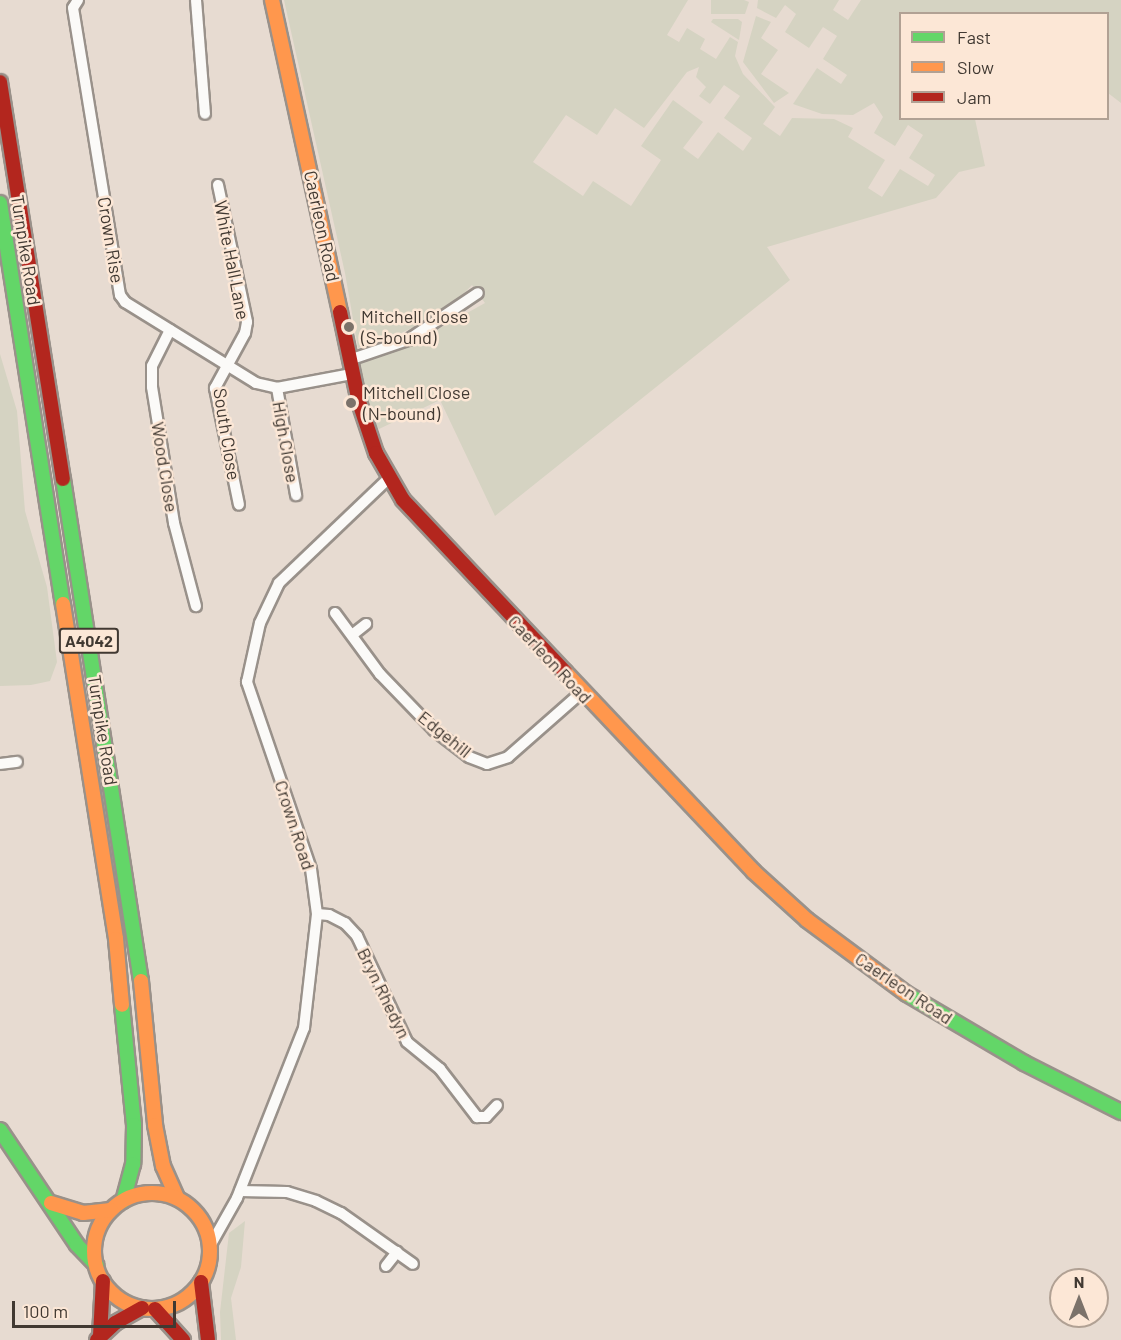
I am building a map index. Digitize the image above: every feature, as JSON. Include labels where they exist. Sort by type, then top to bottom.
[{"type":"main road","name":"Caerleon Road","points":[[272,0],[328,247],[352,374],[368,434],[389,478],[424,527],[753,871],[807,920],[905,993],[1024,1063],[1121,1112]]},
{"type":"main road","name":"Turnpike Road","points":[[0,82],[138,948],[155,1125],[163,1166],[177,1198]]},
{"type":"main road","name":"Turnpike Road","points":[[0,202],[116,939],[134,1125],[133,1164],[123,1201]]},
{"type":"main road","points":[[0,1130],[77,1245],[96,1265],[103,1281],[120,1299],[148,1308],[183,1340]]},
{"type":"main road","points":[[96,1265],[98,1230],[111,1210],[123,1201],[149,1193],[177,1198],[200,1217],[210,1246],[201,1282],[208,1340]]},
{"type":"main road","points":[[51,1203],[83,1213],[111,1210]]},
{"type":"main road","points":[[99,1338],[103,1281]]},
{"type":"main road","points":[[99,1338],[148,1308],[181,1301],[201,1282]]},
{"type":"street","name":"Crown Rise","points":[[78,0],[73,8],[120,295],[125,302],[256,383],[277,388],[352,374]]},
{"type":"street","points":[[196,0],[205,114]]},
{"type":"street","name":"White Hall Lane","points":[[218,185],[247,322],[245,333],[226,365]]},
{"type":"street","points":[[349,360],[408,340],[478,293]]},
{"type":"street","name":"Wood Close","points":[[170,330],[152,366],[152,387],[174,523],[196,606]]},
{"type":"street","name":"South Close","points":[[226,365],[215,388],[239,505]]},
{"type":"street","name":"High Close","points":[[277,388],[296,495]]},
{"type":"street","name":"Crown Road","points":[[210,1246],[238,1194],[304,1028],[317,914],[311,869],[247,682],[260,623],[279,583],[389,478]]},
{"type":"street","name":"Edgehill","points":[[335,613],[380,674],[434,730],[469,757],[487,764],[508,758],[582,692]]},
{"type":"street","points":[[352,635],[366,624]]},
{"type":"street","points":[[0,764],[17,762]]},
{"type":"street","name":"Bryn Rhedyn","points":[[317,914],[329,915],[345,923],[357,936],[407,1042],[440,1069],[477,1117],[486,1117],[497,1105]]},
{"type":"street","points":[[238,1194],[287,1192],[316,1202],[341,1213],[413,1264]]},
{"type":"street","points":[[386,1266],[397,1252]]},
{"type":"shaded area","points":[[284,0],[688,0],[667,35],[679,42],[687,28],[705,39],[700,49],[716,59],[730,37],[738,42],[735,56],[743,74],[775,107],[763,124],[780,136],[792,118],[834,119],[853,128],[848,137],[885,160],[868,188],[882,197],[900,169],[928,186],[935,175],[909,158],[923,135],[908,125],[895,146],[874,133],[883,117],[874,103],[853,115],[822,114],[793,104],[817,68],[841,84],[847,75],[823,59],[837,36],[823,27],[809,48],[785,32],[796,14],[785,5],[776,18],[757,8],[758,0],[839,0],[833,10],[848,20],[861,0],[1121,0],[1121,103],[1109,94],[1109,12],[899,12],[899,120],[975,120],[985,166],[959,172],[936,198],[767,247],[790,280],[495,516],[440,400],[379,429],[370,421],[355,362],[424,337],[485,303],[472,285],[447,311],[399,334],[358,348],[345,273]],"holes":[[[699,67],[696,77],[706,87],[699,96],[710,104],[724,85],[740,96],[724,118],[752,138],[743,151],[718,132],[698,159],[683,148],[703,122],[673,100],[641,146],[661,160],[631,206],[593,181],[583,196],[533,162],[566,115],[597,135],[615,108],[644,128],[687,72]]]},
{"type":"shaded area","points":[[711,0],[749,2],[745,14],[711,14]]},
{"type":"shaded area","points":[[756,16],[771,22],[761,38],[778,50],[761,74],[789,93],[774,103],[743,62]]},
{"type":"shaded area","points":[[713,19],[738,19],[742,22],[739,40],[711,22]]},
{"type":"shaded area","points":[[0,354],[17,411],[25,511],[47,587],[57,662],[50,681],[31,685],[0,686]]},
{"type":"shaded area","points":[[245,1221],[241,1267],[231,1298],[236,1340],[221,1340],[220,1312],[229,1233]]},
{"type":"traffic: fast","points":[[0,203],[63,604]]},
{"type":"traffic: fast","points":[[63,479],[141,981]]},
{"type":"traffic: fast","points":[[907,994],[1024,1063],[1121,1112]]},
{"type":"traffic: fast","points":[[122,1005],[134,1125],[133,1164],[123,1201]]},
{"type":"traffic: fast","points":[[0,1130],[77,1245],[96,1265]]},
{"type":"traffic: slow","points":[[272,0],[340,312]]},
{"type":"traffic: slow","points":[[63,604],[116,939],[122,1005]]},
{"type":"traffic: slow","points":[[565,672],[753,871],[807,920],[907,994]]},
{"type":"traffic: slow","points":[[141,981],[155,1125],[163,1166],[177,1198]]},
{"type":"traffic: slow","points":[[152,1193],[174,1198],[193,1210],[205,1229],[210,1251],[205,1273],[193,1292],[174,1304],[152,1309],[130,1304],[111,1292],[99,1273],[94,1251],[99,1229],[111,1210],[130,1198],[152,1193]]},
{"type":"traffic: slow","points":[[51,1203],[83,1213],[111,1210]]},
{"type":"traffic: jam","points":[[0,82],[63,479]]},
{"type":"traffic: jam","points":[[340,312],[359,402],[376,453],[403,500],[565,672]]},
{"type":"traffic: jam","points":[[100,1336],[103,1281]]},
{"type":"traffic: jam","points":[[201,1282],[208,1340]]},
{"type":"traffic: jam","points":[[97,1340],[115,1323],[142,1308]]},
{"type":"traffic: jam","points":[[155,1309],[183,1340]]},
{"type":"place","name":"Mitchell Close (S-bound)","points":[[349,327]]},
{"type":"place","name":"Mitchell Close (N-bound)","points":[[351,403]]}]
